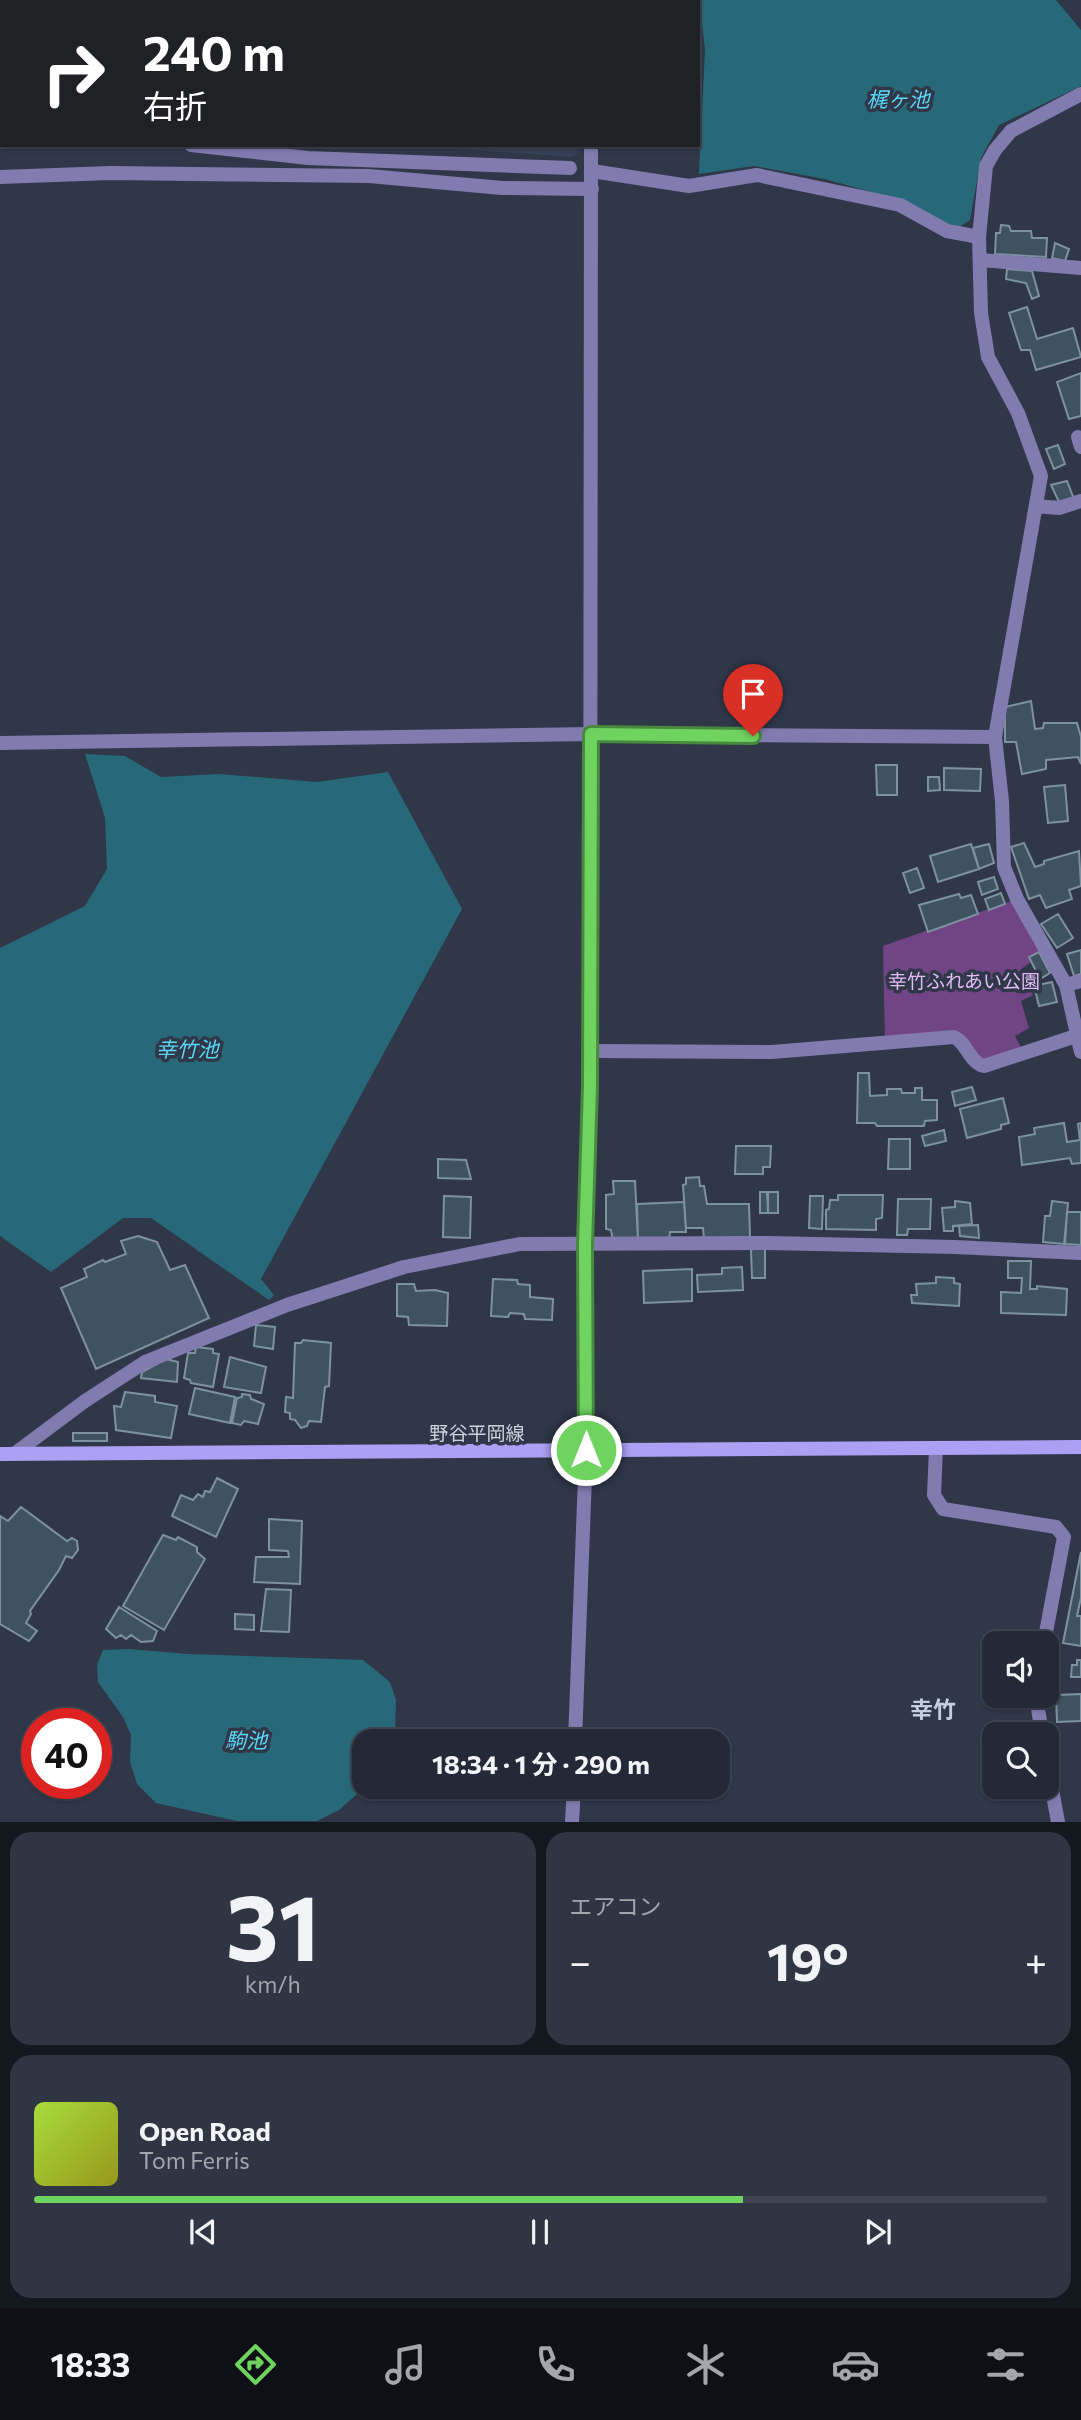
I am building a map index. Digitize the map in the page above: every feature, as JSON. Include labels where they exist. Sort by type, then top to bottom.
[{"type":"main road","name":"野谷平岡線","points":[[7,1454],[1081,1447]]},
{"type":"street","points":[[1081,94],[1011,131],[995,150],[986,166],[979,237],[981,313],[988,357],[1018,413],[1041,477],[995,737],[1002,801],[1004,867],[1017,899],[1066,985],[1081,1052]]},
{"type":"street","points":[[209,147],[309,158],[570,168]]},
{"type":"street","points":[[575,1729],[586,1450],[585,1245],[590,1051],[592,147]]},
{"type":"street","points":[[592,171],[689,186],[757,175],[900,205],[947,231],[979,237]]},
{"type":"street","points":[[0,177],[110,173],[369,176],[502,188],[592,189]]},
{"type":"street","points":[[980,260],[1081,268]]},
{"type":"street","points":[[1036,506],[1059,508],[1081,501]]},
{"type":"street","points":[[0,743],[216,742],[591,734],[995,737]]},
{"type":"street","points":[[1066,985],[1081,981]]},
{"type":"street","points":[[590,1051],[772,1052],[954,1037],[960,1040],[977,1064],[984,1066],[1076,1036]]},
{"type":"street","points":[[7,1454],[145,1362],[287,1305],[417,1264],[520,1244],[795,1244],[1081,1253]]},
{"type":"street","points":[[936,1448],[934,1495],[943,1509],[1056,1527],[1064,1537],[1046,1631]]},
{"type":"street","points":[[572,1822],[573,1799]]},
{"type":"street","points":[[1054,1799],[1058,1822]]},
{"type":"shaded area","points":[[428,147],[577,147],[577,154],[572,157]]},
{"type":"green space","name":"幸竹ふれあい公園","points":[[1017,899],[1047,951],[1021,969],[1033,995],[1021,1001],[1029,1028],[1015,1036],[1024,1053],[977,1064],[954,1037],[885,1044],[883,946]]},
{"type":"water","name":"梶ヶ池","points":[[700,0],[1056,0],[1081,30],[1081,86],[999,125],[981,158],[970,220],[959,227],[945,224],[910,203],[825,179],[754,166],[699,174],[705,49]]},
{"type":"water","name":"幸竹池","points":[[85,754],[125,756],[161,777],[219,774],[317,782],[388,772],[462,909],[261,1279],[274,1295],[269,1300],[151,1218],[123,1218],[51,1272],[0,1236],[0,948],[85,906],[107,869],[105,818]]},
{"type":"water","name":"駒池","points":[[103,1650],[363,1660],[390,1682],[396,1700],[395,1729],[352,1729],[352,1798],[339,1810],[317,1821],[237,1821],[156,1803],[137,1784],[130,1762],[131,1735],[123,1717],[98,1682],[97,1665]]},
{"type":"building","points":[[1001,225],[1009,226],[1011,231],[1031,231],[1032,238],[1047,238],[1046,257],[995,254],[996,233],[1000,233]]},
{"type":"building","points":[[1055,243],[1069,249],[1065,261],[1052,258]]},
{"type":"building","points":[[1007,269],[1032,271],[1039,296],[1032,299],[1026,283],[1006,279]]},
{"type":"building","points":[[1027,307],[1037,339],[1073,328],[1081,357],[1036,370],[1030,350],[1021,350],[1009,313]]},
{"type":"building","points":[[1081,373],[1081,416],[1069,419],[1057,382]]},
{"type":"building","points":[[1058,445],[1065,464],[1054,469],[1046,449]]},
{"type":"building","points":[[1067,481],[1074,499],[1060,504],[1051,485]]},
{"type":"building","points":[[1031,701],[1035,729],[1043,728],[1044,723],[1077,723],[1081,737],[1081,764],[1078,757],[1046,760],[1046,769],[1022,774],[1016,742],[1005,742],[1005,707]]},
{"type":"building","points":[[876,765],[897,765],[897,795],[877,795]]},
{"type":"building","points":[[944,768],[981,769],[980,791],[944,790]]},
{"type":"building","points":[[928,777],[939,777],[940,790],[928,791]]},
{"type":"building","points":[[1065,785],[1068,821],[1048,823],[1044,787]]},
{"type":"building","points":[[1024,843],[1035,867],[1044,864],[1044,861],[1079,851],[1081,886],[1069,890],[1072,899],[1046,908],[1040,895],[1029,899],[1011,847]]},
{"type":"building","points":[[971,844],[979,869],[938,882],[930,856]]},
{"type":"building","points":[[989,844],[994,863],[979,869],[973,848]]},
{"type":"building","points":[[917,868],[924,888],[910,893],[903,873]]},
{"type":"building","points":[[994,877],[998,889],[982,895],[978,882]]},
{"type":"building","points":[[1001,893],[1005,904],[989,910],[985,899]]},
{"type":"building","points":[[959,894],[961,898],[971,895],[978,914],[928,932],[919,905]]},
{"type":"building","points":[[1058,914],[1073,938],[1057,948],[1041,924]]},
{"type":"building","points":[[1081,950],[1081,974],[1074,976],[1067,954]]},
{"type":"building","points":[[1039,952],[1050,973],[1040,979],[1029,957]]},
{"type":"building","points":[[1052,982],[1057,1002],[1039,1006],[1034,986]]},
{"type":"building","points":[[858,1073],[869,1073],[870,1096],[887,1095],[887,1089],[915,1093],[915,1088],[922,1088],[922,1100],[937,1100],[937,1120],[925,1121],[924,1126],[877,1126],[875,1123],[857,1123]]},
{"type":"building","points":[[972,1087],[976,1100],[955,1106],[952,1092]]},
{"type":"building","points":[[1003,1098],[1009,1123],[1001,1125],[1001,1129],[967,1138],[960,1109]]},
{"type":"building","points":[[1064,1123],[1067,1142],[1080,1140],[1078,1124],[1081,1123],[1081,1163],[1072,1164],[1070,1158],[1022,1165],[1019,1137],[1035,1134],[1034,1128]]},
{"type":"building","points":[[944,1130],[946,1141],[925,1146],[922,1136]]},
{"type":"building","points":[[889,1139],[910,1139],[910,1169],[888,1169]]},
{"type":"building","points":[[736,1146],[771,1146],[770,1167],[763,1167],[763,1174],[735,1174]]},
{"type":"building","points":[[438,1159],[466,1160],[471,1179],[438,1178]]},
{"type":"building","points":[[699,1177],[700,1186],[704,1186],[707,1204],[749,1204],[750,1237],[704,1239],[703,1228],[686,1228],[683,1185],[686,1184],[686,1178]]},
{"type":"building","points":[[613,1181],[635,1181],[638,1241],[613,1241],[611,1230],[606,1229],[606,1195],[614,1194]]},
{"type":"building","points":[[760,1192],[767,1192],[768,1213],[760,1213]]},
{"type":"building","points":[[768,1192],[778,1192],[778,1213],[768,1213]]},
{"type":"building","points":[[838,1195],[883,1195],[882,1218],[876,1219],[876,1230],[826,1229],[826,1210],[829,1209],[830,1200],[838,1200]]},
{"type":"building","points":[[444,1196],[471,1197],[470,1238],[443,1237]]},
{"type":"building","points":[[810,1196],[823,1196],[822,1229],[809,1228]]},
{"type":"building","points":[[898,1199],[931,1199],[930,1229],[908,1229],[907,1235],[897,1235]]},
{"type":"building","points":[[955,1201],[970,1203],[972,1224],[953,1226],[953,1231],[944,1231],[942,1208],[955,1207]]},
{"type":"building","points":[[1052,1201],[1068,1203],[1064,1244],[1043,1242],[1045,1216],[1050,1216]]},
{"type":"building","points":[[684,1202],[686,1232],[670,1232],[669,1240],[638,1241],[637,1204]]},
{"type":"building","points":[[1067,1212],[1081,1212],[1081,1245],[1065,1244]]},
{"type":"building","points":[[978,1225],[979,1238],[960,1236],[959,1226]]},
{"type":"building","points":[[138,1236],[157,1242],[170,1270],[185,1265],[209,1318],[96,1369],[61,1288],[87,1277],[84,1269],[126,1254],[121,1241]]},
{"type":"building","points":[[765,1244],[765,1278],[752,1278],[751,1250]]},
{"type":"building","points":[[1008,1261],[1031,1261],[1030,1289],[1037,1289],[1037,1286],[1067,1289],[1066,1315],[1001,1313],[1001,1292],[1021,1293],[1022,1278],[1008,1278]]},
{"type":"building","points":[[742,1267],[743,1290],[698,1292],[697,1275],[722,1274],[722,1268]]},
{"type":"building","points":[[692,1269],[692,1301],[644,1303],[643,1271]]},
{"type":"building","points":[[936,1277],[954,1278],[954,1283],[960,1284],[959,1306],[912,1303],[911,1295],[917,1295],[916,1284],[936,1283]]},
{"type":"building","points":[[493,1279],[517,1280],[518,1284],[530,1285],[530,1297],[553,1299],[552,1320],[525,1319],[524,1314],[510,1313],[508,1317],[491,1316]]},
{"type":"building","points":[[397,1284],[414,1284],[416,1291],[435,1290],[448,1293],[447,1326],[409,1325],[408,1317],[397,1316]]},
{"type":"building","points":[[256,1325],[275,1327],[273,1349],[254,1346]]},
{"type":"building","points":[[303,1340],[331,1343],[329,1386],[325,1387],[321,1422],[309,1421],[307,1426],[301,1428],[295,1420],[290,1419],[290,1413],[285,1412],[286,1397],[293,1398],[295,1343],[301,1343]]},
{"type":"building","points":[[196,1347],[213,1349],[213,1353],[219,1354],[213,1387],[191,1383],[184,1378],[188,1353],[195,1353]]},
{"type":"building","points":[[230,1357],[266,1367],[261,1393],[224,1387]]},
{"type":"building","points":[[166,1359],[178,1362],[177,1382],[141,1378],[142,1372]]},
{"type":"building","points":[[195,1388],[235,1397],[230,1423],[189,1414]]},
{"type":"building","points":[[125,1392],[155,1396],[155,1402],[177,1406],[171,1438],[116,1430],[114,1406],[121,1407]]},
{"type":"building","points":[[242,1394],[250,1395],[251,1399],[264,1404],[258,1424],[244,1421],[241,1425],[232,1423],[237,1398],[242,1397]]},
{"type":"building","points":[[73,1433],[107,1433],[107,1441],[73,1441]]},
{"type":"building","points":[[217,1478],[238,1489],[216,1537],[172,1516],[181,1495],[193,1500],[198,1494],[203,1497],[205,1491],[210,1492]]},
{"type":"building","points":[[21,1507],[67,1541],[72,1538],[77,1541],[78,1550],[72,1558],[66,1556],[30,1611],[26,1623],[37,1631],[29,1641],[0,1624],[0,1516],[8,1521]]},
{"type":"building","points":[[269,1519],[302,1521],[300,1584],[254,1582],[256,1557],[289,1557],[288,1551],[269,1550]]},
{"type":"building","points":[[163,1535],[176,1540],[178,1537],[197,1547],[197,1552],[205,1559],[164,1630],[123,1606]]},
{"type":"building","points":[[1081,1552],[1081,1598],[1077,1616],[1081,1616],[1081,1646],[1063,1643]]},
{"type":"building","points":[[266,1589],[291,1590],[289,1632],[261,1631]]},
{"type":"building","points":[[119,1607],[157,1631],[153,1641],[141,1642],[131,1635],[126,1639],[121,1635],[116,1638],[106,1629]]},
{"type":"building","points":[[235,1614],[254,1615],[254,1630],[235,1629]]},
{"type":"building","points":[[1077,1660],[1081,1660],[1081,1677],[1071,1677],[1072,1665],[1077,1665]]},
{"type":"building","points":[[1081,1694],[1081,1721],[1057,1722],[1059,1695]]},
{"type":"district","name":"幸竹","points":[[933,1709]]},
{"type":"route","points":[[586,1450],[585,1245],[590,1086],[591,734],[753,736]]}]
